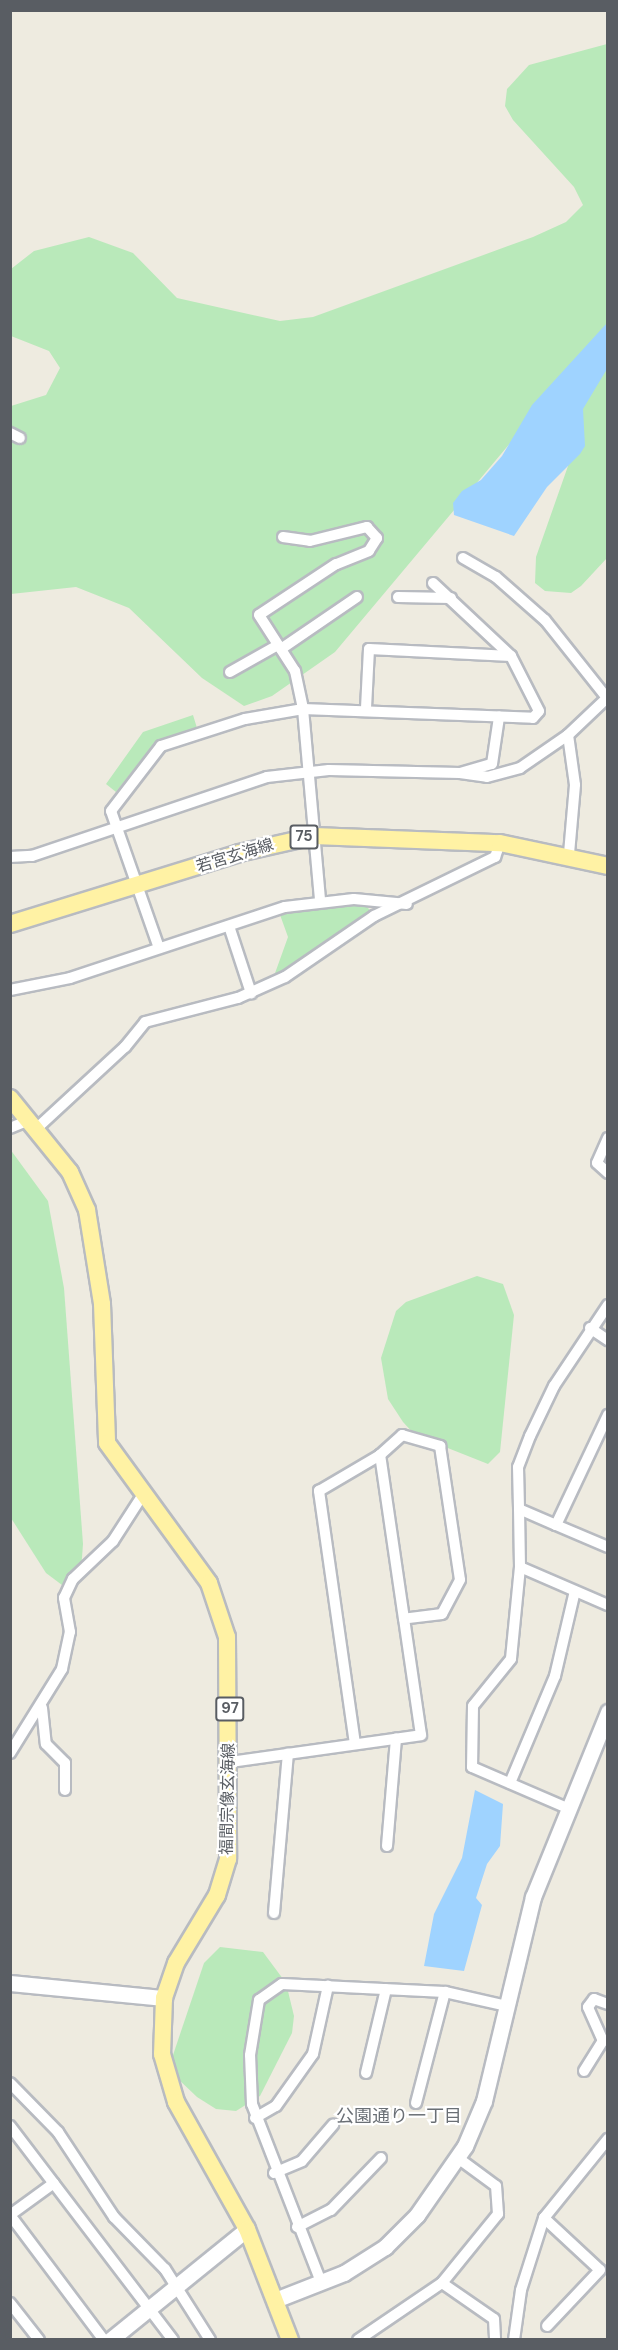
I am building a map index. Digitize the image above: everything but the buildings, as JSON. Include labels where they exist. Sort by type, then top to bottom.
[{"type":"main road","name":"若宮玄海線","points":[[10,924],[138,887],[273,843],[314,836],[500,843],[569,854],[608,866]]},
{"type":"main road","name":"福間宗像玄海線","points":[[10,1098],[70,1172],[87,1210],[102,1304],[103,1430],[142,1496],[209,1583],[221,1611],[230,1651],[230,1840],[223,1879],[157,1998],[161,2044],[170,2086],[247,2229],[290,2340]]},
{"type":"street","points":[[283,537],[310,542],[367,527],[377,544],[259,615],[295,671],[303,709],[320,900]]},
{"type":"street","points":[[10,857],[32,855],[239,784],[308,771],[460,773],[487,777],[520,768],[568,735],[607,698],[545,620],[496,577],[463,558]]},
{"type":"street","points":[[159,948],[111,811],[161,746],[245,719],[303,709],[366,709],[533,718],[539,711],[511,656],[433,583]]},
{"type":"street","points":[[230,672],[280,647],[357,597]]},
{"type":"street","points":[[398,597],[451,598]]},
{"type":"street","points":[[366,709],[369,649],[511,656]]},
{"type":"street","points":[[460,773],[492,764],[499,717]]},
{"type":"street","points":[[568,735],[575,785],[569,854]]},
{"type":"street","points":[[10,1128],[33,1125],[125,1047],[137,1027],[251,993],[374,916],[407,904],[495,856],[500,843]]},
{"type":"street","points":[[10,990],[70,978],[159,948],[320,900],[407,904]]},
{"type":"street","points":[[230,926],[251,993]]},
{"type":"street","points":[[608,1138],[597,1164],[608,1173]]},
{"type":"street","points":[[567,1808],[472,1767],[471,1720],[479,1696],[511,1659],[520,1567],[518,1467],[554,1386],[590,1328],[608,1305]]},
{"type":"street","points":[[590,1328],[608,1340]]},
{"type":"street","points":[[556,1524],[608,1415]]},
{"type":"street","points":[[355,1744],[319,1491],[380,1455],[402,1435],[440,1446],[460,1580],[442,1614],[404,1619]]},
{"type":"street","points":[[230,1762],[421,1734],[380,1455]]},
{"type":"street","points":[[10,1753],[42,1708],[62,1669],[70,1632],[64,1598],[74,1579],[129,1521],[142,1496]]},
{"type":"street","points":[[519,1509],[608,1547]]},
{"type":"street","points":[[520,1567],[608,1605]]},
{"type":"street","points":[[510,1783],[555,1676],[575,1591]]},
{"type":"street","points":[[42,1708],[46,1744],[65,1763],[65,1790]]},
{"type":"street","points":[[275,2301],[321,2282],[385,2247],[417,2215],[458,2158],[484,2101],[533,1897],[567,1808],[601,1745],[608,1712]]},
{"type":"street","points":[[387,1846],[396,1738]]},
{"type":"street","points":[[274,1913],[288,1754]]},
{"type":"street","points":[[10,1983],[157,1998]]},
{"type":"street","points":[[321,2282],[274,2173],[255,2118],[249,2076],[260,2000],[282,1983],[445,1992],[507,2006]]},
{"type":"street","points":[[255,2118],[276,2106],[313,2054],[328,1986]]},
{"type":"street","points":[[366,2073],[386,1989]]},
{"type":"street","points":[[416,2103],[445,1992]]},
{"type":"street","points":[[584,2071],[603,2041],[588,2007],[594,1999],[608,2004]]},
{"type":"street","points":[[10,2083],[58,2132],[114,2217],[179,2288],[210,2340]]},
{"type":"street","points":[[10,2126],[173,2340]]},
{"type":"street","points":[[274,2173],[302,2161],[333,2126]]},
{"type":"street","points":[[514,2340],[523,2282],[544,2218],[608,2139]]},
{"type":"street","points":[[297,2227],[331,2210],[381,2158]]},
{"type":"street","points":[[358,2340],[442,2283],[498,2214],[496,2186],[458,2158]]},
{"type":"street","points":[[54,2182],[11,2215],[104,2340]]},
{"type":"street","points":[[544,2218],[600,2270],[547,2326]]},
{"type":"street","points":[[110,2340],[179,2288],[247,2229]]},
{"type":"street","points":[[442,2283],[494,2319],[495,2340]]},
{"type":"street","points":[[10,2303],[39,2340]]},
{"type":"green space","points":[[607,44],[607,558],[581,586],[571,593],[545,591],[535,583],[536,557],[568,466],[565,460],[517,435],[335,652],[272,696],[244,706],[202,678],[129,608],[76,587],[11,594],[11,406],[46,395],[60,368],[49,351],[11,336],[11,269],[34,251],[89,237],[133,253],[177,298],[280,321],[313,317],[533,237],[566,222],[583,205],[574,187],[513,120],[505,106],[507,89],[529,65]]},
{"type":"green space","points":[[193,715],[197,728],[156,741],[116,792],[106,784],[143,732]]},
{"type":"green space","points":[[326,903],[365,905],[372,912],[274,976],[288,937],[279,912]]},
{"type":"green space","points":[[10,1149],[48,1201],[64,1288],[83,1544],[81,1571],[62,1585],[46,1573],[11,1518]]},
{"type":"green space","points":[[477,1276],[503,1284],[514,1315],[500,1452],[488,1464],[415,1435],[403,1422],[388,1399],[381,1358],[396,1311],[406,1302]]},
{"type":"green space","points":[[220,1947],[263,1952],[286,1983],[294,2016],[292,2033],[260,2096],[236,2111],[216,2109],[197,2097],[176,2077],[171,2061],[204,1963]]},
{"type":"water","points":[[607,323],[607,369],[583,409],[585,446],[580,454],[547,487],[514,536],[454,515],[453,503],[462,491],[481,480],[502,456],[532,405]]},
{"type":"water","points":[[475,1790],[503,1804],[500,1846],[487,1864],[476,1898],[482,1905],[464,1971],[424,1966],[434,1914],[462,1858]]},
{"type":"district","name":"公園通り一丁目","points":[[399,2116]]}]
